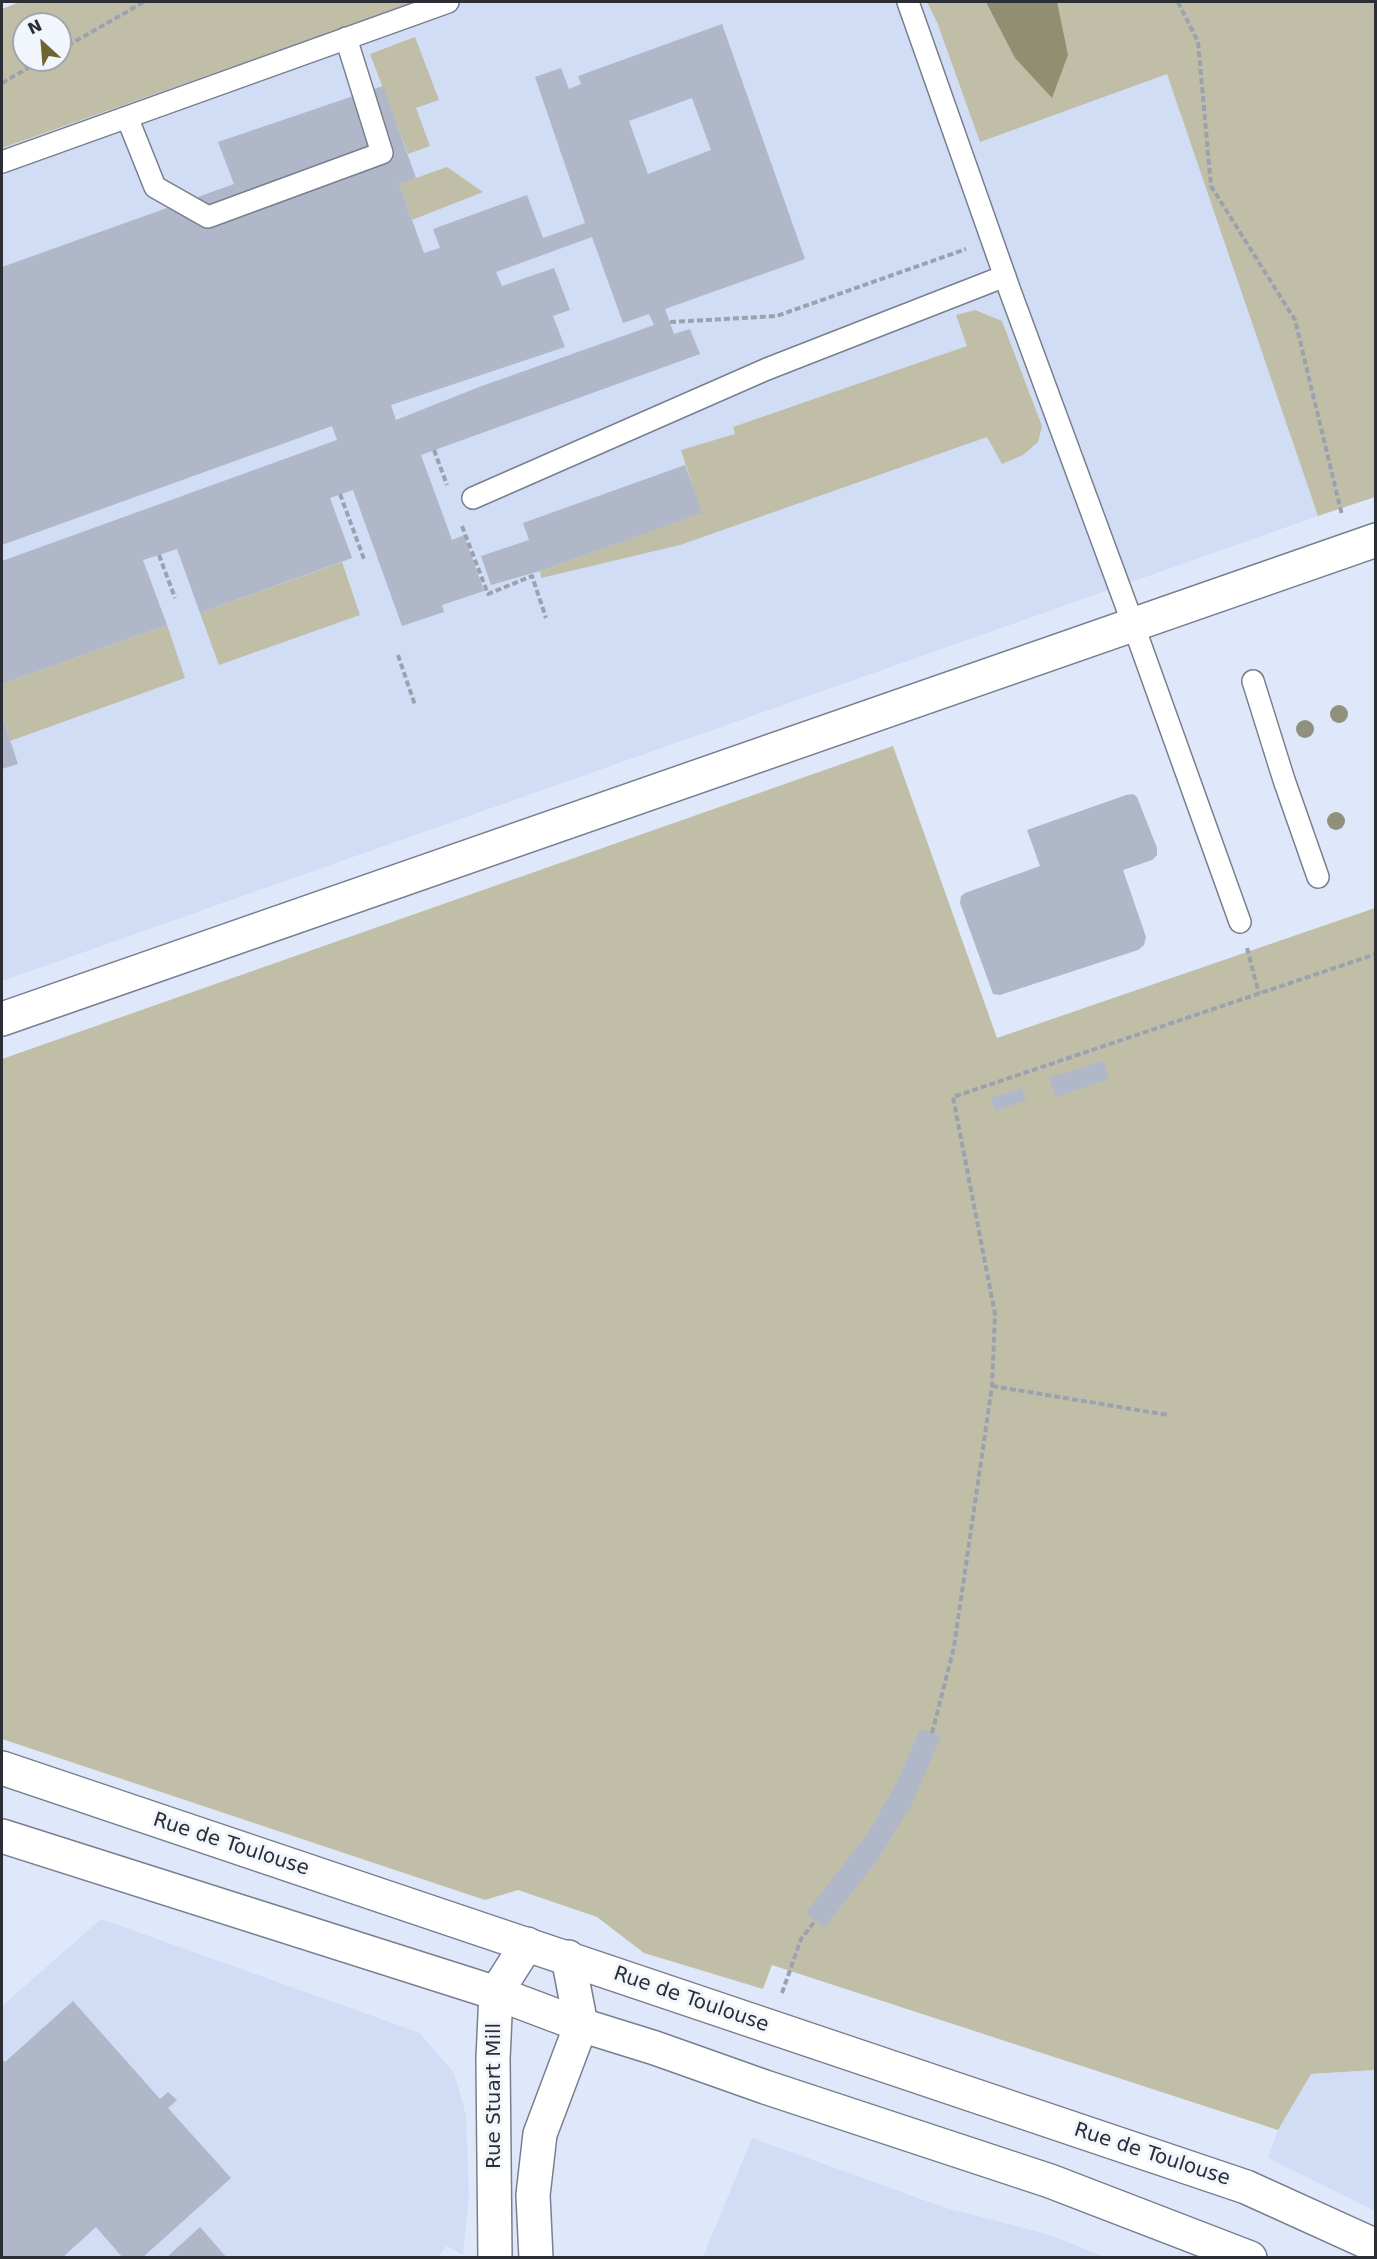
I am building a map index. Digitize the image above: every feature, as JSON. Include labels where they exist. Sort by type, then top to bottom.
[{"type":"main road","points":[[2,1019],[1363,545]]},
{"type":"main road","name":"Rue de Toulouse","points":[[2,1768],[1246,2187],[1376,2246]]},
{"type":"main road","points":[[2,1836],[496,1993],[581,2025],[1050,2181],[1250,2258]]},
{"type":"main road","name":"Rue Stuart Mill","points":[[495,2258],[493,2059],[496,1993],[527,1944]]},
{"type":"main road","points":[[568,1958],[581,2025]]},
{"type":"main road","name":"Rue Stuart Mill","points":[[536,2258],[533,2195],[540,2134],[581,2025]]},
{"type":"lane","points":[[2,162],[448,2]]},
{"type":"lane","points":[[908,2],[1240,922]]},
{"type":"lane","points":[[127,117],[155,187],[208,217],[382,153],[345,38]]},
{"type":"lane","points":[[473,498],[767,369],[1005,276]]},
{"type":"lane","points":[[1253,681],[1318,877]]},
{"type":"path","points":[[72,43],[144,2]]},
{"type":"path","points":[[1178,2],[1198,42],[1211,186],[1295,320],[1363,545]]},
{"type":"path","points":[[2,83],[21,72]]},
{"type":"path","points":[[669,322],[777,316],[992,239]]},
{"type":"path","points":[[434,450],[451,494]]},
{"type":"path","points":[[340,494],[364,559]]},
{"type":"path","points":[[459,516],[488,594],[532,576],[546,618]]},
{"type":"path","points":[[159,555],[175,598]]},
{"type":"path","points":[[398,654],[415,705]]},
{"type":"path","points":[[1240,922],[1259,994]]},
{"type":"path","points":[[932,1733],[954,1647],[992,1386],[995,1314],[953,1097],[1376,954]]},
{"type":"path","points":[[992,1386],[1168,1415]]},
{"type":"path","points":[[771,2028],[801,1939],[815,1921]]},
{"type":"shaded area","points":[[20,2],[1144,2],[1318,516],[2,981],[2,9]]},
{"type":"shaded area","points":[[20,2],[415,2],[2,148],[2,9]]},
{"type":"shaded area","points":[[927,2],[1375,2],[1375,497],[1318,516],[1167,74],[980,142],[937,22]]},
{"type":"shaded area","points":[[986,2],[1057,2],[1068,55],[1052,98],[1015,58]]},
{"type":"shaded area","points":[[415,37],[439,100],[416,108],[430,146],[408,154],[370,54]]},
{"type":"shaded area","points":[[447,167],[483,192],[412,220],[399,184]]},
{"type":"shaded area","points":[[975,310],[1002,321],[1042,426],[1038,442],[1023,455],[1002,464],[987,437],[680,545],[541,578],[540,571],[701,513],[681,450],[735,434],[733,427],[967,346],[956,315]]},
{"type":"shaded area","points":[[342,562],[360,615],[219,665],[200,613]]},
{"type":"shaded area","points":[[167,625],[185,678],[10,741],[2,715],[2,684]]},
{"type":"shaded area","points":[[893,746],[997,1038],[1375,908],[1375,2070],[1311,2074],[1278,2130],[772,1965],[763,1989],[644,1953],[597,1917],[518,1890],[485,1900],[2,1739],[2,1059]]},
{"type":"shaded area","points":[[101,1919],[420,2033],[454,2073],[466,2115],[469,2197],[463,2255],[447,2246],[437,2258],[2,2257],[2,2006]]},
{"type":"shaded area","points":[[1375,2070],[1375,2211],[1268,2158],[1278,2130],[1311,2074]]},
{"type":"shaded area","points":[[752,2138],[943,2207],[1050,2235],[1105,2257],[703,2257]]},
{"type":"building","points":[[722,24],[805,259],[665,309],[674,334],[690,329],[700,354],[421,455],[452,540],[464,535],[484,591],[442,605],[444,612],[402,626],[353,490],[330,498],[352,558],[200,613],[177,549],[143,560],[167,625],[2,684],[2,561],[337,440],[332,426],[2,545],[2,267],[234,184],[218,142],[383,86],[416,178],[399,184],[424,253],[440,248],[433,229],[527,195],[543,238],[585,223],[535,77],[561,68],[569,89],[581,84],[578,76]],"holes":[[[692,98],[711,150],[648,174],[629,121]],[[592,237],[623,323],[649,314],[654,325],[479,387],[396,420],[391,405],[565,347],[553,316],[570,310],[554,268],[502,286],[496,272]]]},
{"type":"building","points":[[685,465],[702,513],[540,571],[491,585],[481,556],[529,540],[523,523]]},
{"type":"building","points":[[2,716],[18,764],[2,769]]},
{"type":"building","points":[[1133,794],[1137,797],[1157,848],[1157,855],[1152,860],[1123,870],[1146,937],[1144,945],[1138,950],[1000,995],[993,994],[960,903],[961,896],[1040,866],[1027,830]]},
{"type":"building","points":[[1103,1061],[1109,1079],[1056,1097],[1049,1078]]},
{"type":"building","points":[[1022,1088],[1026,1100],[995,1111],[991,1098]]},
{"type":"building","points":[[920,1729],[941,1736],[913,1802],[876,1862],[824,1928],[806,1913],[868,1833],[897,1782]]},
{"type":"building","points":[[73,2001],[160,2099],[168,2092],[177,2100],[168,2108],[231,2178],[142,2258],[123,2258],[96,2227],[62,2258],[2,2258],[2,2059],[5,2062]]},
{"type":"building","points":[[200,2227],[227,2258],[166,2258]]}]
